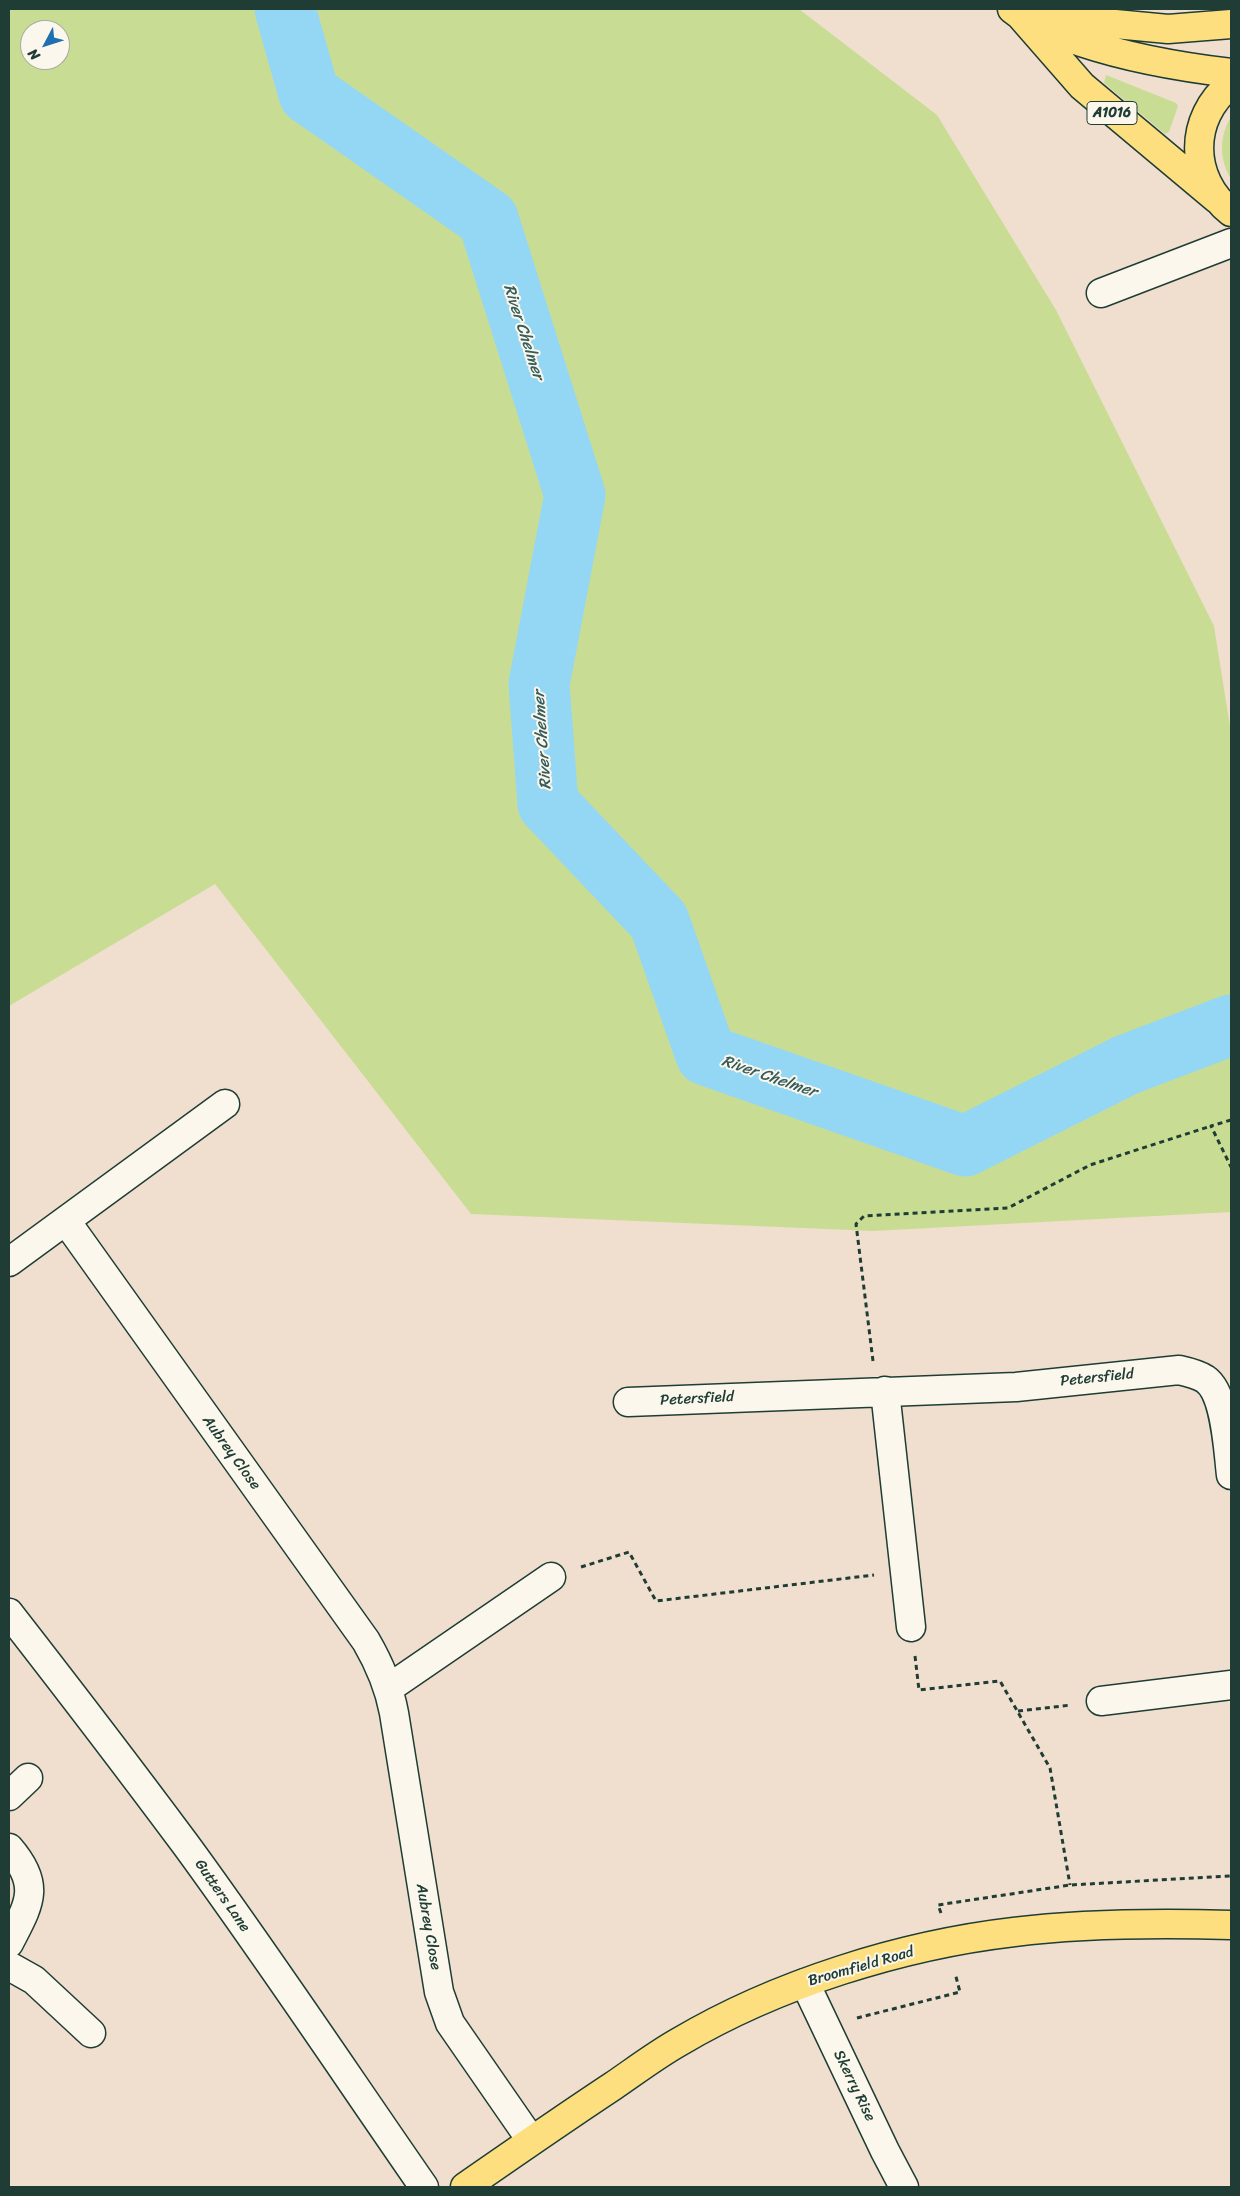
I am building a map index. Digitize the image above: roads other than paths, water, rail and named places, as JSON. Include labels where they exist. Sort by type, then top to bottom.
[{"type":"main road","points":[[1016,12],[1168,29],[1231,24]]},
{"type":"main road","points":[[1016,12],[1080,42],[1193,69],[1231,73]]},
{"type":"main road","name":"A1016","points":[[1016,12],[1082,86],[1226,209]]},
{"type":"main road","points":[[1226,209],[1203,174],[1199,156],[1199,138],[1207,111],[1218,96],[1231,84]]},
{"type":"main road","name":"Broomfield Road","points":[[465,2187],[531,2140],[679,2042],[741,2010],[805,1983],[850,1967],[941,1944],[1014,1932],[1175,1923],[1231,1925]]},
{"type":"street","points":[[1101,293],[1231,243]]},
{"type":"street","points":[[9,1262],[225,1104]]},
{"type":"street","name":"Aubrey Close","points":[[66,1221],[366,1641],[379,1663],[389,1688],[439,1992],[450,2023],[531,2140]]},
{"type":"street","name":"Petersfield","points":[[628,1402],[1016,1387],[1179,1370],[1194,1373],[1207,1380],[1216,1393],[1222,1409],[1231,1475]]},
{"type":"street","points":[[885,1391],[911,1627]]},
{"type":"street","points":[[389,1688],[551,1577]]},
{"type":"street","name":"Gutters Lane","points":[[9,1614],[187,1846],[424,2187]]},
{"type":"street","points":[[1101,1701],[1231,1685]]},
{"type":"street","points":[[9,1848],[26,1873],[30,1892],[27,1908],[9,1943]]},
{"type":"street","points":[[9,1966],[34,1980],[91,2033]]},
{"type":"street","name":"Skerry Rise","points":[[805,1983],[904,2187]]},
{"type":"waterway","name":"River Chelmer","points":[[285,9],[309,94],[488,219],[575,495],[539,684],[548,804],[659,921],[706,1055],[965,1146],[1126,1065],[1231,1025]]}]
